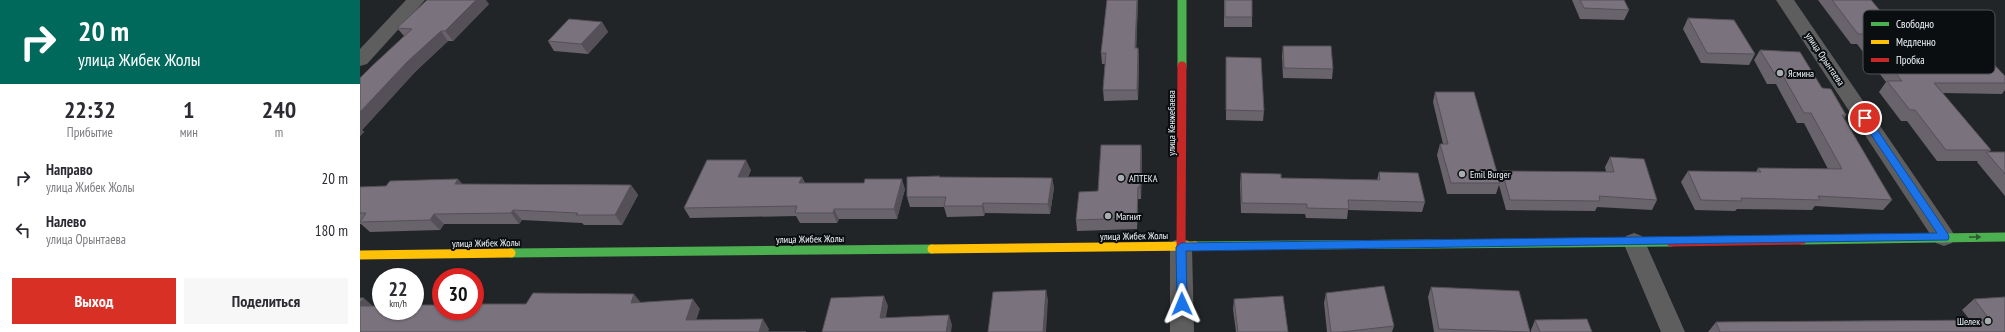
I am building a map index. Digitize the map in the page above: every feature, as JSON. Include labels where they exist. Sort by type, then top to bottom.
[{"type":"main road","name":"улица Кенжебаева","points":[[1181,247],[1182,0]]},
{"type":"main road","name":"улица Жибек Жолы","points":[[360,255],[1634,242],[2005,236]]},
{"type":"street","points":[[360,60],[416,0]]},
{"type":"street","name":"улица Орынтаева","points":[[1785,0],[1944,237]]},
{"type":"street","points":[[1634,242],[1673,332]]},
{"type":"street","points":[[1181,247],[1182,332]]},
{"type":"building","points":[[427,0],[476,0],[445,31],[441,31],[407,62],[360,112],[360,78],[412,29],[397,28]]},
{"type":"building","points":[[1107,0],[1137,0],[1135,48],[1138,48],[1137,90],[1103,90],[1106,53],[1101,53]]},
{"type":"building","points":[[1225,0],[1252,0],[1252,17],[1225,17]]},
{"type":"building","points":[[1580,0],[1624,0],[1629,10],[1584,8]]},
{"type":"building","points":[[1832,0],[1871,0],[1879,10],[1863,10],[1863,34],[1858,34]]},
{"type":"building","points":[[1688,18],[1734,20],[1755,54],[1707,53]]},
{"type":"building","points":[[569,19],[602,22],[581,44],[548,41]]},
{"type":"building","points":[[1283,46],[1331,46],[1333,69],[1284,68]]},
{"type":"building","points":[[1760,50],[1800,52],[1822,88],[1831,89],[1846,115],[1842,115],[1892,200],[1818,196],[1820,200],[1741,198],[1742,201],[1701,200],[1688,171],[1761,172],[1758,168],[1842,169],[1811,113],[1804,113],[1782,74],[1774,73]]},
{"type":"building","points":[[1226,57],[1261,58],[1264,111],[1226,110]]},
{"type":"building","points":[[1995,65],[2005,76],[2005,83],[1934,83],[1991,150],[1946,150],[1915,110],[1910,110],[1887,81],[1902,81],[1896,74],[1995,74]]},
{"type":"building","points":[[1435,92],[1474,92],[1500,183],[1451,183],[1440,144],[1448,144]]},
{"type":"building","points":[[1101,145],[1141,145],[1140,187],[1138,187],[1137,218],[1076,220],[1079,192],[1098,191]]},
{"type":"building","points":[[1986,152],[2005,152],[2005,174]]},
{"type":"building","points":[[1610,157],[1644,159],[1657,200],[1599,196],[1600,201],[1510,200],[1502,171],[1614,172]]},
{"type":"building","points":[[707,160],[746,160],[738,177],[802,177],[799,183],[864,183],[865,179],[902,179],[894,209],[834,209],[833,213],[795,213],[797,206],[684,208]]},
{"type":"building","points":[[1379,172],[1418,173],[1425,202],[1348,200],[1349,209],[1307,208],[1307,204],[1242,203],[1241,173],[1281,174],[1281,178],[1380,180]]},
{"type":"building","points":[[940,176],[939,177],[1052,178],[1048,204],[983,203],[982,206],[944,206],[946,197],[907,197],[907,177]]},
{"type":"building","points":[[458,179],[455,184],[631,185],[615,215],[576,215],[578,213],[513,210],[511,213],[434,214],[430,220],[360,222],[366,213],[360,213],[360,187],[386,186],[390,181]]},
{"type":"building","points":[[1384,286],[1394,326],[1331,332],[1326,293]]},
{"type":"building","points":[[1431,287],[1519,291],[1530,332],[1439,329]]},
{"type":"building","points":[[1046,290],[1043,332],[988,332],[993,292]]},
{"type":"building","points":[[533,293],[634,294],[631,303],[693,299],[686,320],[763,319],[759,332],[360,332],[360,306],[372,306],[372,320],[424,320],[424,305],[432,305],[432,320],[484,320],[484,304],[526,304]]},
{"type":"building","points":[[884,296],[880,318],[949,315],[946,332],[822,332],[831,298]]},
{"type":"building","points":[[1283,296],[1288,332],[1238,332],[1234,299]]},
{"type":"building","points":[[2005,297],[2005,332],[1720,332],[1716,322],[1990,320],[1974,299]]},
{"type":"building","points":[[1587,319],[1592,332],[1540,332],[1535,320]]},
{"type":"traffic: fast","points":[[1182,0],[1182,66]]},
{"type":"traffic: fast","points":[[1802,240],[2005,237]]},
{"type":"traffic: fast","points":[[1195,246],[1671,242]]},
{"type":"traffic: fast","points":[[511,253],[932,249]]},
{"type":"traffic: slow","points":[[932,249],[1195,246]]},
{"type":"traffic: slow","points":[[360,255],[511,253]]},
{"type":"traffic: jam","points":[[1181,247],[1182,66]]},
{"type":"traffic: jam","points":[[1671,242],[1802,240]]},
{"type":"place","name":"Ясмина","points":[[1780,73]]},
{"type":"place","name":"Emil Burger","points":[[1462,174]]},
{"type":"place","name":"АПТЕКА","points":[[1121,178]]},
{"type":"place","name":"Магнит","points":[[1108,216]]},
{"type":"place","name":"Шелек","points":[[1988,321]]},
{"type":"route","points":[[1182,304],[1181,247],[1944,237],[1865,118]]}]
